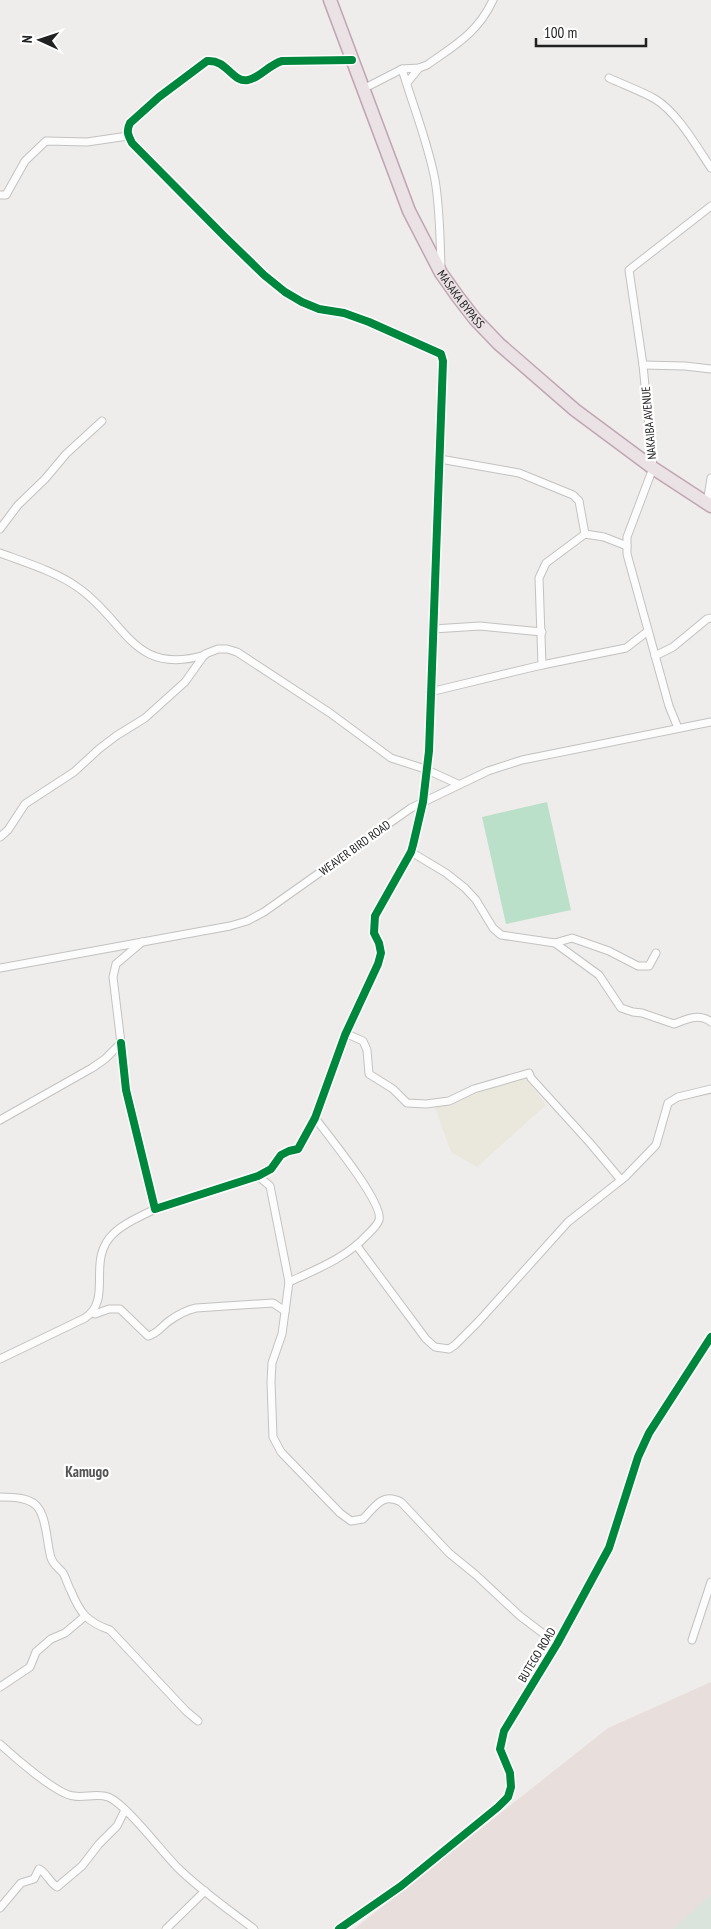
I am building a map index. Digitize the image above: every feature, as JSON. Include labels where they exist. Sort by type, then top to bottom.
[{"type":"highway","name":"MASAKA BYPASS","points":[[330,0],[409,211],[441,273],[475,319],[499,344],[575,410],[653,468],[710,498]]},
{"type":"street","points":[[363,89],[402,69],[426,66],[469,35],[479,24],[493,0]]},
{"type":"street","points":[[0,1359],[86,1318],[93,1312],[99,1301],[100,1260],[104,1246],[114,1233],[155,1209],[258,1176],[271,1169],[281,1155],[298,1149],[315,1118],[345,1033],[378,964],[381,953],[374,933],[375,916],[411,852],[423,802],[425,769],[429,751],[444,361],[441,354],[369,322],[319,309],[302,302],[286,292],[264,275],[224,236],[132,143],[128,136],[130,123],[159,97],[207,61],[214,60],[220,62],[239,79],[244,81],[250,80],[275,63],[282,61],[352,60]]},
{"type":"street","points":[[407,83],[419,68]]},
{"type":"street","points":[[402,69],[435,178],[440,216],[441,273]]},
{"type":"street","points":[[609,78],[656,99],[664,106],[690,136],[711,168]]},
{"type":"street","points":[[0,195],[6,195],[25,161],[46,140],[87,142],[128,136]]},
{"type":"street","name":"NAKAIBA AVENUE","points":[[678,728],[669,706],[627,546],[627,537],[653,468],[643,366],[629,270],[711,206]]},
{"type":"street","points":[[643,366],[685,366],[711,369]]},
{"type":"street","points":[[0,529],[18,505],[66,454],[102,421]]},
{"type":"street","points":[[440,459],[519,473],[573,495],[579,501],[585,534]]},
{"type":"street","points":[[710,498],[711,478]]},
{"type":"street","points":[[542,665],[539,578],[546,563],[585,534],[604,537],[627,546]]},
{"type":"street","points":[[0,553],[51,573],[80,589],[96,601],[134,644],[146,654],[158,658],[186,660],[218,649],[228,649],[237,652],[330,713],[385,755],[425,769],[458,784]]},
{"type":"street","points":[[655,656],[673,648],[707,619],[711,618]]},
{"type":"street","points":[[433,629],[480,626],[542,632]]},
{"type":"street","points":[[430,692],[542,665],[626,648],[648,630]]},
{"type":"street","points":[[0,837],[8,830],[25,804],[74,772],[116,736],[145,718],[185,682],[205,654]]},
{"type":"street","name":"WEAVER BIRD ROAD","points":[[0,968],[144,940],[230,926],[247,921],[278,903],[411,808],[488,771],[522,760],[711,722]]},
{"type":"street","points":[[411,852],[446,873],[465,888],[476,900],[497,932],[510,937],[555,943],[572,938],[609,951],[638,966],[644,967],[649,966],[656,953]]},
{"type":"street","points":[[144,940],[116,964],[113,976],[126,1090],[155,1209]]},
{"type":"street","points":[[555,943],[600,975],[621,1008],[674,1024],[694,1016],[711,1022]]},
{"type":"street","points":[[345,1033],[363,1041],[367,1050],[369,1074],[393,1089],[407,1103],[449,1102],[474,1089],[529,1073],[531,1078],[621,1180]]},
{"type":"street","points":[[0,1120],[92,1068],[105,1059],[121,1042]]},
{"type":"street","points":[[357,1246],[426,1339],[435,1347],[449,1349],[478,1322],[568,1222],[621,1180],[656,1145],[668,1103],[672,1100],[711,1089]]},
{"type":"street","points":[[289,1282],[349,1252],[357,1246],[379,1220],[378,1210],[373,1199],[315,1118]]},
{"type":"street","points":[[271,1169],[270,1186],[289,1282],[282,1334],[272,1363],[270,1382],[273,1437],[281,1452],[340,1513],[351,1520],[363,1519],[386,1498],[393,1498],[401,1502],[449,1554],[476,1575],[520,1616],[557,1644]]},
{"type":"street","points":[[258,1176],[270,1186]]},
{"type":"street","points":[[93,1312],[95,1314],[109,1309],[120,1309],[148,1336],[153,1335],[169,1321],[190,1310],[224,1305],[272,1303],[287,1294]]},
{"type":"street","points":[[272,1303],[285,1311]]},
{"type":"street","name":"BUTEGO ROAD","points":[[339,1929],[400,1886],[508,1797],[511,1787],[510,1774],[500,1749],[500,1741],[504,1731],[557,1644],[609,1548],[644,1444],[711,1337]]},
{"type":"street","points":[[0,1497],[25,1500],[40,1510],[51,1557],[55,1566],[63,1573],[84,1617],[95,1625],[110,1630],[186,1711],[198,1721]]},
{"type":"street","points":[[692,1640],[711,1582]]},
{"type":"street","points":[[0,1687],[30,1667],[36,1652],[51,1639],[65,1632],[84,1617]]},
{"type":"street","points":[[0,1744],[41,1778],[63,1792],[73,1796],[108,1797],[125,1810],[177,1867],[204,1891],[254,1929]]},
{"type":"street","points":[[0,1908],[21,1883],[34,1879],[40,1869],[44,1871],[51,1883],[57,1887],[82,1866],[99,1844],[117,1826],[125,1810]]},
{"type":"street","points":[[166,1929],[204,1891]]},
{"type":"shaded area","points":[[521,1078],[526,1078],[546,1105],[477,1167],[451,1152],[435,1108]]},
{"type":"shaded area","points":[[711,1682],[711,1894],[674,1929],[354,1929],[608,1728]]},
{"type":"shaded area","points":[[711,1894],[711,1929],[673,1929]]},
{"type":"green space","points":[[547,802],[571,910],[506,924],[482,817]]},
{"type":"cycle path","points":[[121,1043],[126,1090],[155,1209],[258,1176],[271,1169],[281,1155],[298,1149],[315,1118],[345,1035],[378,964],[381,953],[374,933],[375,916],[411,852],[413,845],[423,802],[429,751],[443,361],[441,354],[369,322],[344,313],[319,309],[285,292],[264,275],[132,143],[128,131],[130,123],[159,97],[207,61],[214,61],[238,78],[248,80],[282,61],[352,60]]},
{"type":"cycle path","points":[[339,1929],[401,1886],[508,1797],[511,1787],[510,1773],[500,1749],[504,1731],[557,1644],[609,1548],[638,1457],[649,1433],[711,1337]]},
{"type":"district","name":"Kamugo","points":[[87,1472]]}]
